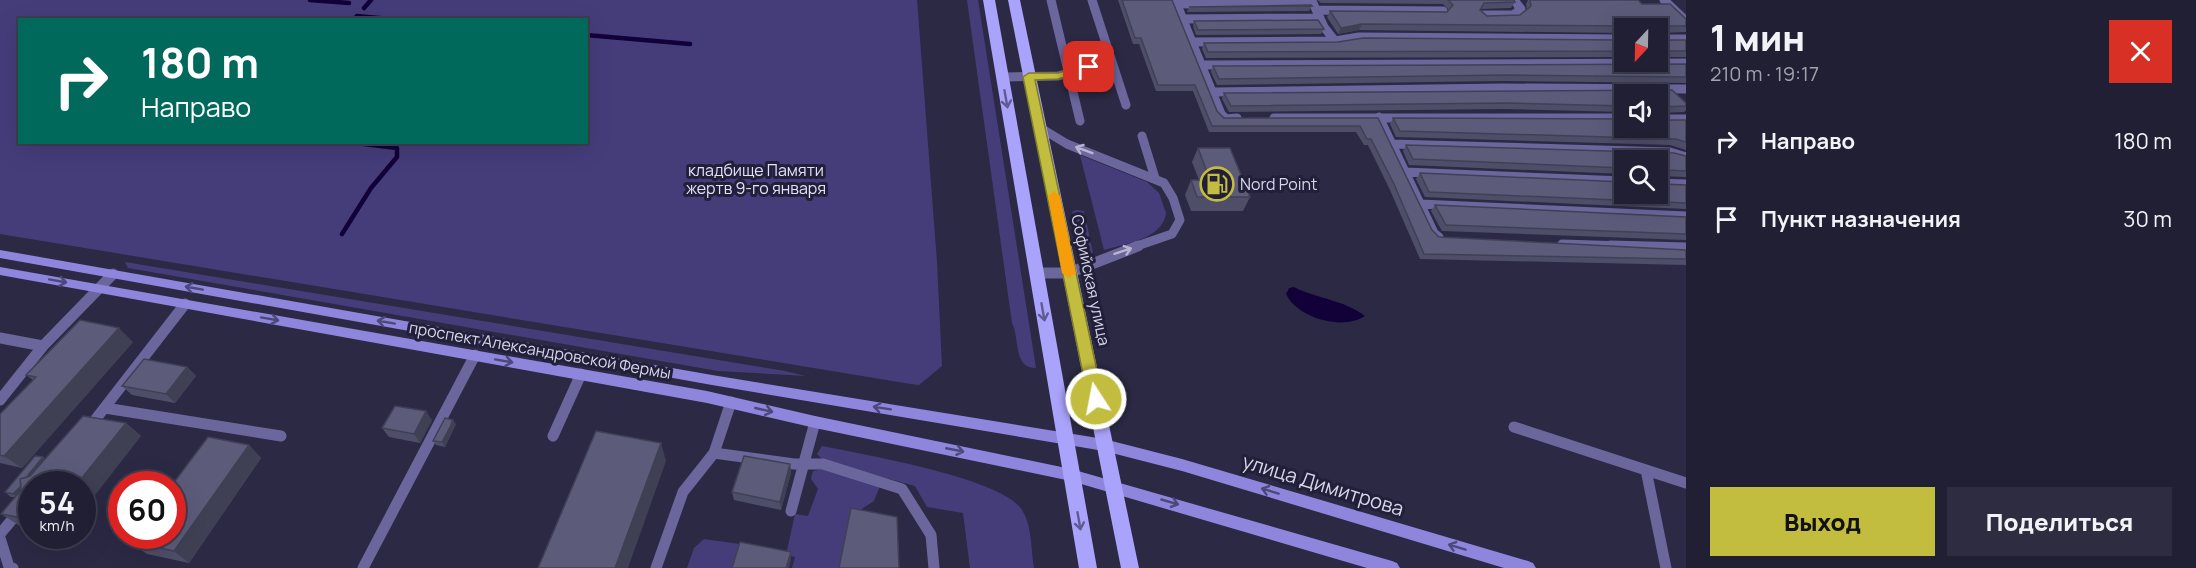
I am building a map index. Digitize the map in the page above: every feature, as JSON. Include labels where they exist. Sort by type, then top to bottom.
[{"type":"main road","points":[[989,0],[1088,568]]},
{"type":"main road","name":"Софийская улица","points":[[1014,0],[1130,568]]},
{"type":"main road","name":"проспект Александровской Фермы","points":[[0,254],[723,382],[1104,445]]},
{"type":"main road","name":"проспект Александровской Фермы","points":[[0,271],[731,402],[1114,486]]},
{"type":"main road","name":"улица Димитрова","points":[[1104,445],[1182,465],[1528,568]]},
{"type":"main road","points":[[1114,486],[1392,568]]},
{"type":"lane","points":[[1051,0],[1080,121]]},
{"type":"lane","points":[[1092,0],[1126,105]]},
{"type":"lane","points":[[1483,15],[1513,15],[1521,9],[1514,0]]},
{"type":"lane","points":[[1664,0],[1686,21]]},
{"type":"lane","points":[[1250,118],[1226,118],[1212,92],[1175,2],[1313,3],[1335,40]]},
{"type":"lane","points":[[1182,19],[1443,11]]},
{"type":"lane","points":[[1191,42],[1335,40],[1359,37],[1614,39]]},
{"type":"lane","points":[[1668,39],[1686,39]]},
{"type":"lane","points":[[1002,77],[1058,76],[1110,61]]},
{"type":"lane","points":[[1201,65],[1686,63]]},
{"type":"lane","points":[[1212,92],[1502,88],[1686,90]]},
{"type":"lane","points":[[1671,90],[1679,98]]},
{"type":"lane","points":[[1379,117],[1434,233],[1451,240]]},
{"type":"lane","points":[[1261,118],[1614,118]]},
{"type":"lane","points":[[1668,119],[1686,119]]},
{"type":"lane","points":[[1036,273],[1069,273],[1172,234],[1180,220],[1173,198],[1164,183],[1067,144],[1039,127]]},
{"type":"lane","points":[[1142,136],[1155,178]]},
{"type":"lane","points":[[1392,144],[1670,152],[1686,157]]},
{"type":"lane","points":[[1405,172],[1614,181]]},
{"type":"lane","points":[[1668,183],[1686,184]]},
{"type":"lane","points":[[1420,204],[1686,216]]},
{"type":"lane","points":[[1556,244],[1686,248]]},
{"type":"lane","points":[[0,400],[43,346],[113,274]]},
{"type":"lane","points":[[76,442],[186,304]]},
{"type":"lane","points":[[0,338],[43,346]]},
{"type":"lane","points":[[363,568],[475,356]]},
{"type":"lane","points":[[553,436],[581,375]]},
{"type":"lane","points":[[656,568],[683,492],[714,453],[731,402]]},
{"type":"lane","points":[[105,408],[281,436]]},
{"type":"lane","points":[[791,511],[815,422]]},
{"type":"lane","points":[[1514,427],[1686,483]]},
{"type":"lane","points":[[714,453],[804,464],[823,464],[902,489],[931,535],[934,568]]},
{"type":"lane","points":[[1646,470],[1666,568]]},
{"type":"lane","points":[[13,568],[9,567],[0,536],[18,514]]},
{"type":"green space","name":"кладбище Памяти жертв 9-го января","points":[[0,0],[917,0],[937,262],[942,366],[919,385],[0,234]]},
{"type":"green space","points":[[967,0],[978,0],[1036,368],[1029,367],[1020,358],[1012,323]]},
{"type":"green space","points":[[1080,155],[1147,182],[1159,193],[1166,213],[1158,229],[1132,243],[1104,250]]},
{"type":"green space","points":[[1084,211],[1093,253],[1087,254],[1081,250],[1072,212]]},
{"type":"green space","points":[[125,262],[806,376],[718,371],[128,268]]},
{"type":"green space","points":[[822,446],[930,469],[961,478],[1010,498],[1022,510],[1028,523],[1034,568],[970,568],[963,513],[927,507],[915,486],[824,461],[817,454]]},
{"type":"green space","points":[[823,469],[880,486],[874,501],[857,512],[840,568],[792,568],[795,557],[786,555],[795,514],[808,516],[818,489],[811,479],[813,471]]},
{"type":"green space","points":[[704,539],[740,544],[732,568],[687,568],[694,548]]},
{"type":"shaded area","points":[[1294,287],[1349,306],[1365,316],[1345,322],[1321,320],[1300,310],[1292,302],[1286,294],[1289,288]]},
{"type":"building","points":[[1122,0],[1172,0],[1217,111],[1224,118],[1378,118],[1432,230],[1439,237],[1686,250],[1686,259],[1424,254],[1394,184],[1371,139],[1367,139],[1360,126],[1212,126],[1195,85],[1158,85],[1141,38],[1135,38]]},
{"type":"building","points":[[1448,0],[1514,0],[1515,2],[1484,3],[1480,10],[1487,16],[1520,15],[1531,6],[1530,0],[1638,0],[1642,4],[1670,4],[1686,19],[1686,26],[1668,26],[1668,18],[1614,18],[1614,26],[1362,24],[1341,28],[1330,11],[1447,12],[1453,5]]},
{"type":"building","points":[[1311,5],[1312,6],[1189,7]]},
{"type":"building","points":[[1318,20],[1324,29],[1198,30],[1194,21]]},
{"type":"building","points":[[1363,38],[1614,40],[1614,51],[1208,52],[1204,43],[1338,42]]},
{"type":"building","points":[[1668,40],[1686,40],[1686,51],[1668,51]]},
{"type":"building","points":[[1614,64],[1614,72],[1668,72],[1668,64],[1686,64],[1686,77],[1506,75],[1219,79],[1213,66]]},
{"type":"building","points":[[1614,90],[1614,106],[1508,103],[1231,106],[1224,93]]},
{"type":"building","points":[[1668,90],[1672,90],[1686,103],[1686,106],[1668,107]]},
{"type":"building","points":[[1393,118],[1614,119],[1614,137],[1400,131]]},
{"type":"building","points":[[1668,120],[1686,120],[1686,142],[1676,139],[1642,138],[1668,138]]},
{"type":"building","points":[[1406,145],[1614,151],[1614,168],[1413,159]]},
{"type":"building","points":[[1198,148],[1230,148],[1250,197],[1197,197],[1191,180],[1210,180]]},
{"type":"building","points":[[1668,153],[1686,156],[1686,171],[1668,170]]},
{"type":"building","points":[[1420,173],[1614,182],[1614,200],[1429,192]]},
{"type":"building","points":[[1668,184],[1686,185],[1686,203],[1668,202]]},
{"type":"building","points":[[1435,205],[1686,217],[1686,234],[1446,225]]},
{"type":"building","points":[[80,320],[119,328],[4,456],[0,455],[0,414],[36,377],[26,375]]},
{"type":"building","points":[[144,359],[187,367],[166,394],[122,386]]},
{"type":"building","points":[[395,406],[426,411],[414,434],[382,428]]},
{"type":"building","points":[[83,416],[126,423],[87,471],[34,471]]},
{"type":"building","points":[[445,418],[453,420],[450,427],[442,442],[433,441]]},
{"type":"building","points":[[596,431],[661,443],[615,568],[538,568]]},
{"type":"building","points":[[208,437],[249,445],[186,534],[186,471],[182,471]]},
{"type":"building","points":[[35,456],[43,457],[31,471],[22,471]]},
{"type":"building","points":[[744,456],[790,464],[780,502],[732,492]]},
{"type":"building","points":[[18,476],[18,489],[13,494],[5,492]]},
{"type":"building","points":[[18,494],[18,517],[1,514]]},
{"type":"building","points":[[851,508],[897,517],[899,568],[839,568]]},
{"type":"building","points":[[740,542],[791,552],[786,568],[732,568]]},
{"type":"waterway","points":[[310,0],[349,3]]},
{"type":"waterway","points":[[364,8],[371,0]]},
{"type":"waterway","points":[[355,18],[357,16],[379,18]]},
{"type":"waterway","points":[[588,35],[690,44]]},
{"type":"waterway","points":[[342,234],[371,188],[397,157],[397,148],[364,144]]},
{"type":"slow traffic","points":[[1054,196],[1069,273]]},
{"type":"place","name":"Nord Point","points":[[1217,184]]},
{"type":"route","points":[[1089,67],[1058,76],[1029,77],[1096,399]]}]
